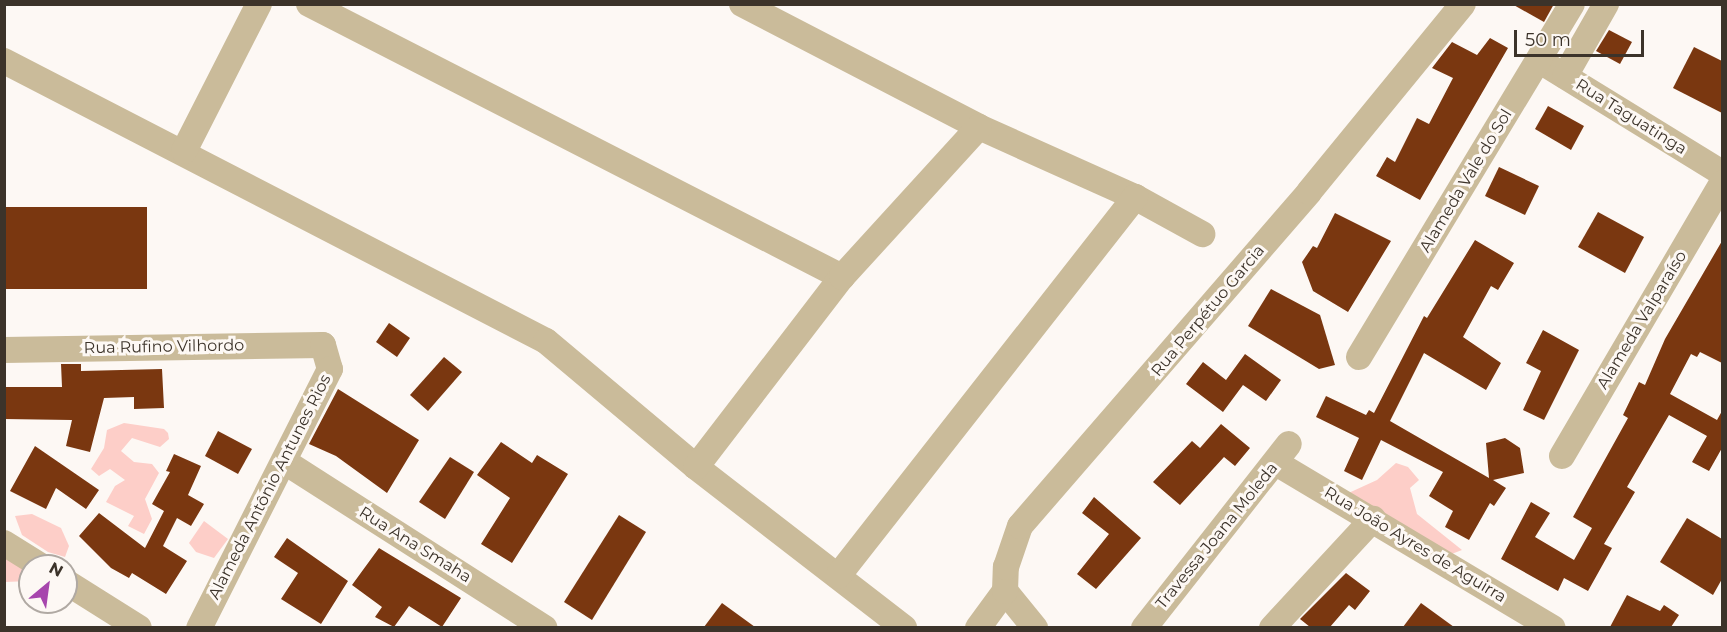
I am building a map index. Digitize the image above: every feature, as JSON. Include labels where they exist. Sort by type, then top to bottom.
[{"type":"street","points":[[183,150],[259,4]]},
{"type":"street","points":[[309,4],[842,277]]},
{"type":"street","points":[[742,4],[980,127],[1136,197],[1202,234]]},
{"type":"street","name":"Rua Perpétuo Garcia","points":[[1005,591],[1006,567],[1020,526],[1239,274],[1463,4]]},
{"type":"street","name":"Alameda Vale do Sol","points":[[1359,357],[1540,61],[1572,4]]},
{"type":"street","points":[[1565,76],[1606,4]]},
{"type":"street","points":[[4,61],[183,150],[546,340],[696,467],[904,627]]},
{"type":"street","name":"Rua Taguatinga","points":[[1540,61],[1722,173]]},
{"type":"street","points":[[696,467],[842,277],[980,127]]},
{"type":"street","name":"Alameda Valparaíso","points":[[1562,456],[1722,183]]},
{"type":"street","points":[[838,576],[1136,197]]},
{"type":"street","name":"Rua Rufino Vilhordo","points":[[4,350],[324,345]]},
{"type":"street","name":"Alameda Antônio Antunes Rios","points":[[199,627],[285,462],[330,369],[324,345]]},
{"type":"street","name":"Rua João Ayres de Aguirra","points":[[1282,453],[1373,519],[1553,627]]},
{"type":"street","name":"Travessa Joana Moleda","points":[[1144,627],[1282,453]]},
{"type":"street","name":"Rua Ana Smaha","points":[[285,462],[545,627]]},
{"type":"street","points":[[1272,627],[1373,519]]},
{"type":"street","points":[[4,543],[22,554]]},
{"type":"street","points":[[78,589],[139,627]]},
{"type":"street","points":[[978,627],[1005,591],[1035,627]]},
{"type":"shaded area","points":[[124,423],[164,429],[168,433],[169,439],[160,447],[132,438],[121,451],[134,462],[152,464],[159,473],[145,499],[152,519],[144,534],[128,526],[134,516],[106,502],[115,486],[125,480],[110,469],[99,476],[91,469],[104,448],[107,430]]},
{"type":"shaded area","points":[[1396,463],[1408,467],[1419,480],[1410,488],[1417,514],[1462,550],[1449,555],[1342,496],[1377,480]]},
{"type":"shaded area","points":[[32,514],[61,528],[69,546],[66,554],[48,552],[22,535],[15,516]]},
{"type":"shaded area","points":[[204,521],[228,539],[214,558],[196,552],[189,543]]},
{"type":"shaded area","points":[[4,543],[18,555],[18,581],[5,582]]},
{"type":"building","points":[[1512,4],[1554,4],[1544,22]]},
{"type":"building","points":[[1609,30],[1632,42],[1620,64],[1596,51]]},
{"type":"building","points":[[1490,38],[1508,48],[1420,200],[1376,176],[1387,157],[1395,162],[1417,118],[1429,124],[1453,78],[1432,68],[1452,42],[1477,55]]},
{"type":"building","points":[[1694,47],[1722,61],[1722,113],[1673,88]]},
{"type":"building","points":[[1548,106],[1584,126],[1571,150],[1535,129]]},
{"type":"building","points":[[1499,167],[1539,186],[1525,215],[1485,196]]},
{"type":"building","points":[[4,207],[147,207],[147,289],[4,289]]},
{"type":"building","points":[[1598,212],[1644,237],[1625,273],[1578,247]]},
{"type":"building","points":[[1335,213],[1391,241],[1348,312],[1313,291],[1302,262],[1313,246],[1317,248]]},
{"type":"building","points":[[1475,240],[1514,263],[1498,290],[1491,286],[1463,337],[1501,363],[1486,390],[1424,353],[1390,421],[1489,478],[1486,443],[1505,438],[1520,448],[1524,473],[1493,480],[1506,488],[1494,506],[1490,503],[1469,540],[1445,527],[1453,511],[1429,496],[1443,472],[1381,440],[1362,480],[1344,471],[1359,438],[1316,417],[1326,396],[1366,415],[1369,410],[1374,413],[1424,316],[1427,318]]},
{"type":"building","points":[[1722,241],[1722,363],[1700,352],[1697,357],[1691,354],[1670,394],[1717,420],[1722,411],[1722,448],[1709,471],[1692,462],[1707,436],[1669,415],[1627,487],[1635,492],[1604,544],[1612,548],[1588,591],[1564,578],[1558,591],[1501,559],[1531,502],[1550,513],[1535,537],[1574,560],[1592,528],[1573,517],[1628,418],[1623,415],[1639,382],[1645,385],[1665,339]]},
{"type":"building","points":[[1271,289],[1320,315],[1335,365],[1319,369],[1248,326]]},
{"type":"building","points":[[389,323],[410,338],[397,357],[376,342]]},
{"type":"building","points":[[1543,330],[1579,350],[1544,420],[1523,410],[1541,371],[1526,363]]},
{"type":"building","points":[[1245,354],[1281,380],[1266,401],[1243,385],[1223,412],[1186,384],[1203,362],[1226,380]]},
{"type":"building","points":[[444,357],[462,372],[428,411],[410,395]]},
{"type":"building","points":[[61,364],[81,364],[81,371],[162,369],[164,408],[134,409],[134,397],[104,398],[90,452],[66,446],[72,420],[4,419],[4,387],[62,387]]},
{"type":"building","points":[[338,389],[419,440],[387,493],[336,456],[309,444]]},
{"type":"building","points":[[1221,424],[1250,448],[1235,466],[1224,457],[1180,505],[1153,482],[1192,441],[1200,448]]},
{"type":"building","points":[[218,431],[252,449],[238,474],[205,456]]},
{"type":"building","points":[[501,442],[532,463],[537,455],[568,474],[512,563],[481,544],[510,498],[477,475]]},
{"type":"building","points":[[35,446],[99,490],[86,509],[56,488],[46,509],[10,491]]},
{"type":"building","points":[[174,454],[201,466],[188,495],[204,504],[191,526],[177,518],[163,546],[187,561],[166,594],[132,573],[129,578],[111,568],[79,536],[99,513],[145,548],[164,511],[152,504],[170,472],[166,471]]},
{"type":"building","points":[[450,457],[474,472],[445,519],[419,502]]},
{"type":"building","points":[[1094,497],[1141,538],[1096,589],[1077,574],[1109,534],[1082,513]]},
{"type":"building","points":[[619,515],[646,532],[592,620],[564,602]]},
{"type":"building","points":[[1687,518],[1722,539],[1722,579],[1713,595],[1660,562]]},
{"type":"building","points":[[287,538],[348,581],[321,624],[281,599],[298,573],[274,557]]},
{"type":"building","points":[[379,548],[461,598],[442,627],[409,606],[394,627],[375,617],[382,607],[352,585]]},
{"type":"building","points":[[1346,573],[1370,591],[1355,610],[1349,605],[1330,627],[1310,627],[1300,619]]},
{"type":"building","points":[[1627,595],[1660,611],[1664,605],[1679,615],[1671,627],[1610,627]]},
{"type":"building","points":[[722,603],[755,627],[704,627]]},
{"type":"building","points":[[1421,603],[1454,627],[1403,627]]}]
